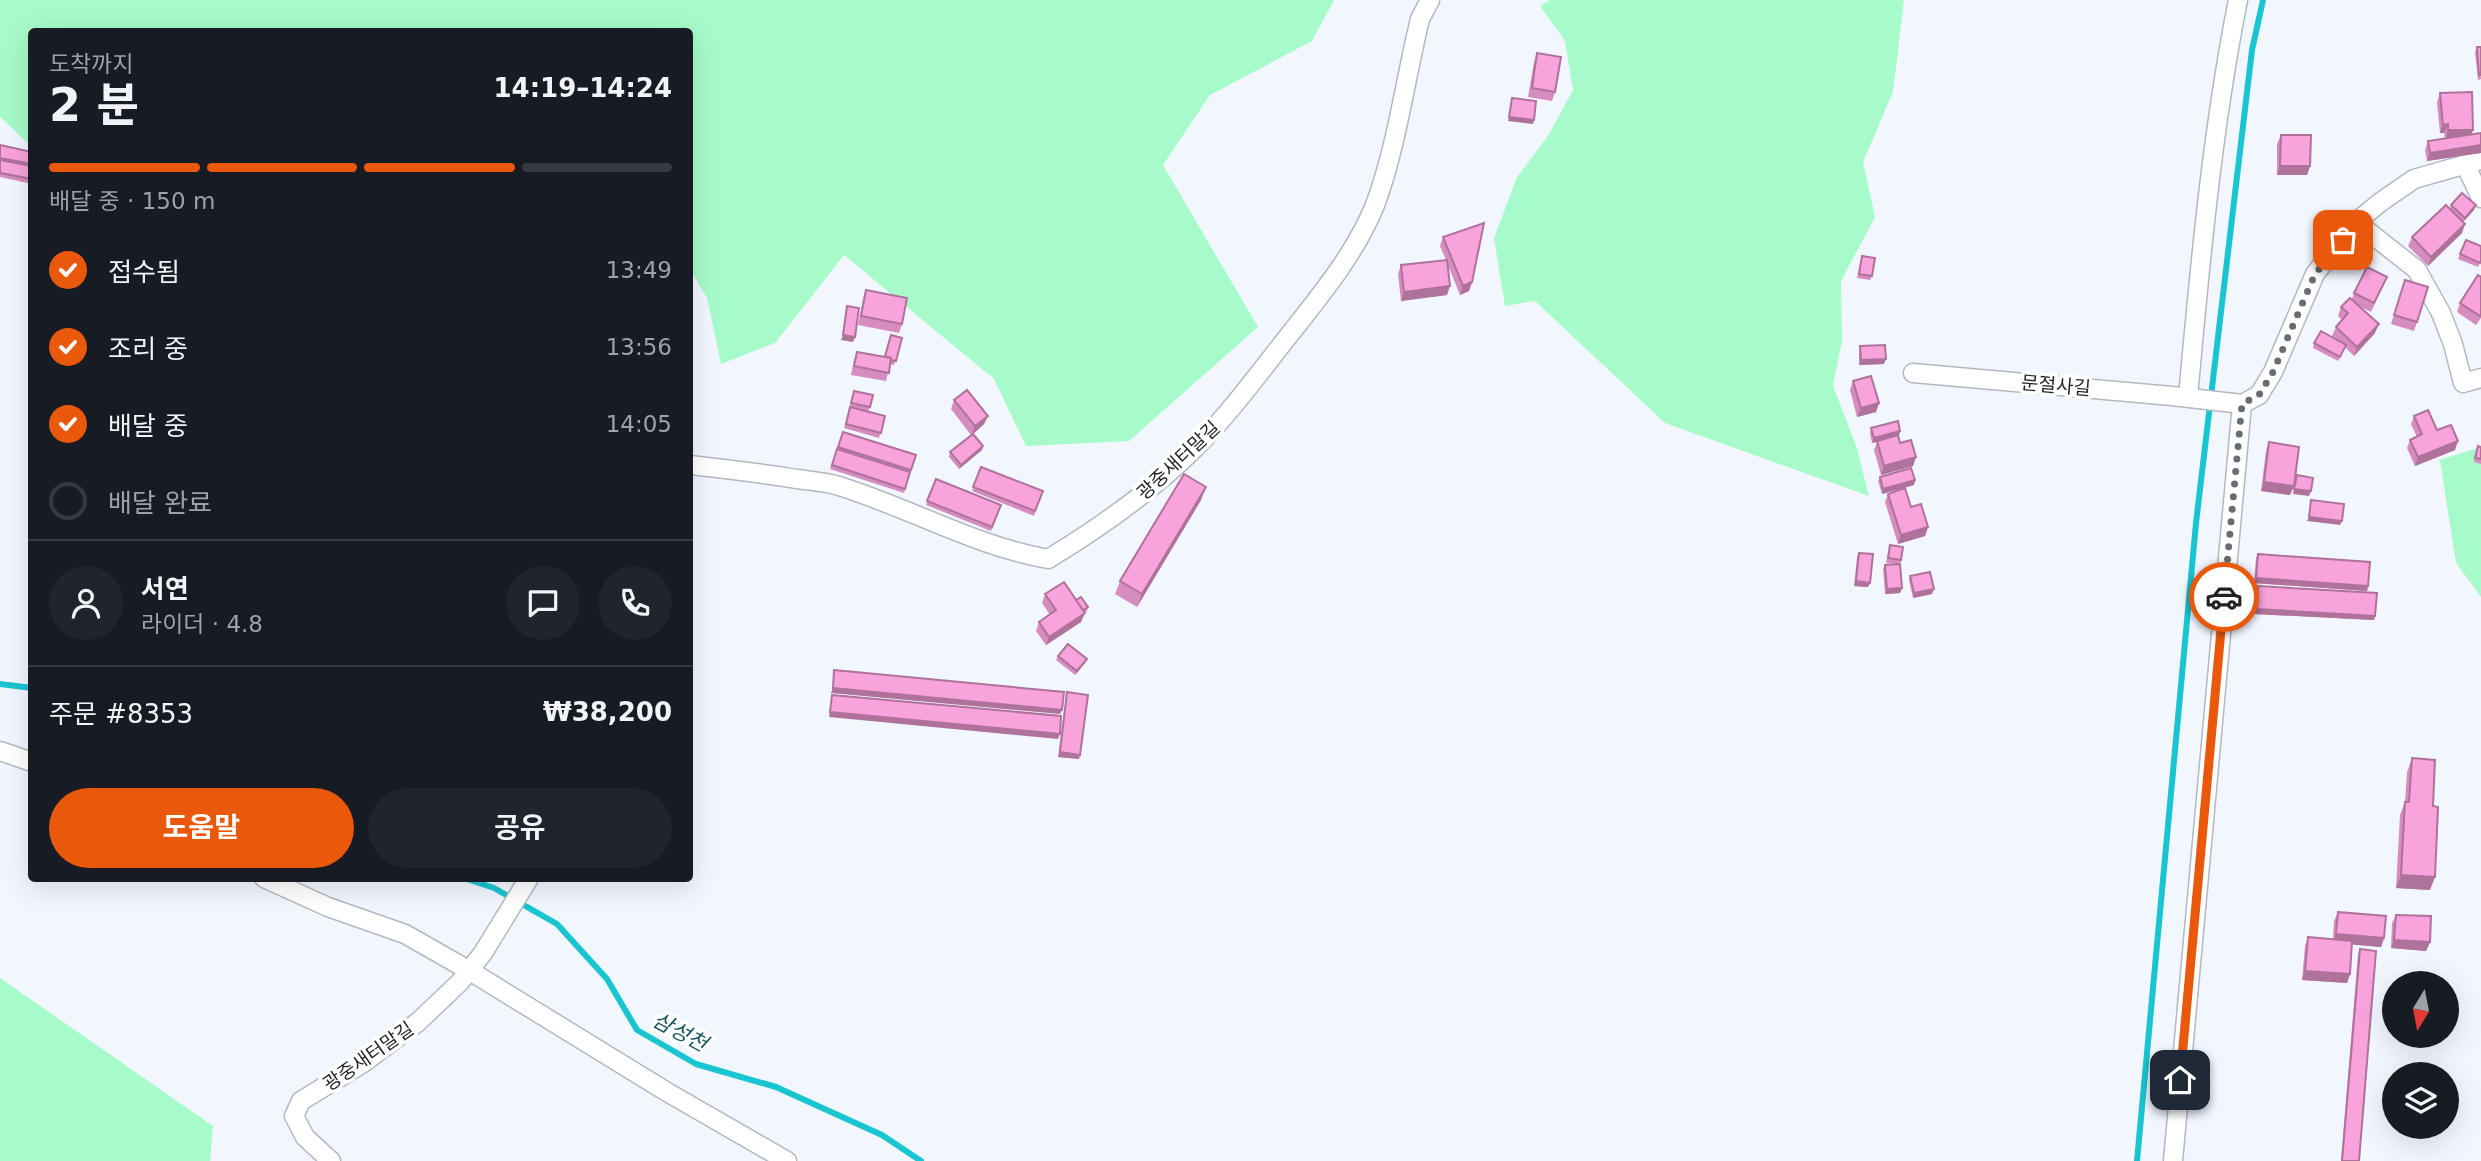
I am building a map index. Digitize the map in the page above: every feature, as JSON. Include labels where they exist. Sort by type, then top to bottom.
[{"type":"street","name":"광중새터말길","points":[[693,466],[753,472],[836,485],[911,512],[984,543],[1048,559],[1084,537],[1147,492],[1196,447],[1234,405],[1313,305],[1347,257],[1374,207],[1384,175],[1420,19],[1430,0]]},
{"type":"street","points":[[2193,398],[2205,208],[2238,0]]},
{"type":"street","points":[[2173,1161],[2236,404],[2259,395],[2273,372],[2315,274],[2356,222],[2414,179],[2473,162],[2481,198]]},
{"type":"street","points":[[2356,222],[2417,270],[2441,313],[2453,344],[2463,383],[2481,378]]},
{"type":"street","name":"문절사길","points":[[1913,373],[2236,404]]},
{"type":"street","points":[[0,751],[28,761]]},
{"type":"street","points":[[273,882],[328,907],[405,934],[787,1161]]},
{"type":"street","name":"광중새터말길","points":[[331,1161],[306,1137],[294,1116],[301,1101],[363,1063],[418,1022],[470,971],[527,883]]},
{"type":"green space","points":[[0,0],[1334,0],[1312,41],[1210,95],[1163,165],[1258,327],[1129,441],[1026,446],[994,379],[844,255],[775,343],[721,364],[707,298],[693,274],[693,28],[28,28],[28,143],[0,117]]},
{"type":"green space","points":[[1550,0],[1904,0],[1893,92],[1863,162],[1875,217],[1841,281],[1842,340],[1833,386],[1856,445],[1869,496],[1665,423],[1535,301],[1505,306],[1494,238],[1517,177],[1548,136],[1573,90],[1565,41],[1540,6]]},
{"type":"green space","points":[[2481,447],[2481,597],[2456,563],[2440,460]]},
{"type":"green space","points":[[0,978],[213,1126],[210,1161],[0,1161]]},
{"type":"building","points":[[2477,47],[2481,47],[2481,75],[2479,75]]},
{"type":"building","points":[[1537,53],[1561,57],[1555,92],[1532,88]]},
{"type":"building","points":[[2472,92],[2473,130],[2448,130],[2448,124],[2443,125],[2440,93]]},
{"type":"building","points":[[1512,98],[1536,101],[1534,120],[1509,117]]},
{"type":"building","points":[[2481,133],[2481,145],[2430,153],[2428,141]]},
{"type":"building","points":[[2281,135],[2311,135],[2310,166],[2280,166]]},
{"type":"building","points":[[0,145],[28,151],[28,163],[0,158]]},
{"type":"building","points":[[0,160],[28,165],[28,178],[0,173]]},
{"type":"building","points":[[2462,193],[2476,205],[2465,218],[2451,205]]},
{"type":"building","points":[[2446,205],[2465,224],[2431,257],[2412,237]]},
{"type":"building","points":[[1484,223],[1472,282],[1463,286],[1443,237]]},
{"type":"building","points":[[2466,240],[2481,246],[2480,263],[2460,254]]},
{"type":"building","points":[[1862,256],[1875,258],[1872,276],[1859,274]]},
{"type":"building","points":[[1447,260],[1450,286],[1404,292],[1401,265]]},
{"type":"building","points":[[2367,267],[2387,277],[2374,303],[2354,293]]},
{"type":"building","points":[[2478,275],[2481,277],[2480,316],[2460,303]]},
{"type":"building","points":[[2405,280],[2428,287],[2417,322],[2394,315]]},
{"type":"building","points":[[866,290],[907,298],[902,324],[861,316]]},
{"type":"building","points":[[2350,298],[2379,324],[2357,347],[2336,327],[2348,313],[2341,307]]},
{"type":"building","points":[[847,306],[859,308],[855,337],[843,335]]},
{"type":"building","points":[[2321,331],[2346,345],[2340,357],[2314,343]]},
{"type":"building","points":[[891,335],[902,338],[896,361],[885,356]]},
{"type":"building","points":[[1885,345],[1886,359],[1861,360],[1860,346]]},
{"type":"building","points":[[857,352],[891,358],[889,373],[854,366]]},
{"type":"building","points":[[1871,376],[1879,403],[1861,408],[1853,381]]},
{"type":"building","points":[[967,390],[988,416],[975,426],[954,400]]},
{"type":"building","points":[[854,391],[873,395],[870,407],[851,403]]},
{"type":"building","points":[[850,407],[885,416],[881,433],[846,424]]},
{"type":"building","points":[[2428,410],[2437,430],[2451,425],[2458,441],[2418,457],[2410,440],[2422,434],[2414,416]]},
{"type":"building","points":[[1898,421],[1900,431],[1874,438],[1871,428]]},
{"type":"building","points":[[843,432],[916,455],[911,470],[838,447]]},
{"type":"building","points":[[973,434],[983,446],[961,465],[950,452]]},
{"type":"building","points":[[1898,435],[1900,443],[1911,440],[1916,457],[1884,466],[1877,441]]},
{"type":"building","points":[[2269,442],[2299,447],[2294,486],[2264,482]]},
{"type":"building","points":[[2478,446],[2481,447],[2481,459],[2475,458]]},
{"type":"building","points":[[837,449],[910,472],[905,489],[832,465]]},
{"type":"building","points":[[981,467],[1043,491],[1035,511],[973,487]]},
{"type":"building","points":[[1911,468],[1915,480],[1883,489],[1880,477]]},
{"type":"building","points":[[1184,474],[1206,487],[1142,594],[1120,581]]},
{"type":"building","points":[[2297,475],[2313,478],[2311,491],[2294,489]]},
{"type":"building","points":[[936,479],[1001,505],[992,527],[927,501]]},
{"type":"building","points":[[1905,488],[1911,507],[1921,504],[1928,527],[1901,535],[1888,494]]},
{"type":"building","points":[[2311,500],[2344,504],[2342,521],[2309,517]]},
{"type":"building","points":[[1890,545],[1903,547],[1901,560],[1888,558]]},
{"type":"building","points":[[1859,553],[1873,554],[1870,583],[1856,581]]},
{"type":"building","points":[[2258,554],[2370,562],[2368,586],[2256,578]]},
{"type":"building","points":[[1900,564],[1902,588],[1887,589],[1885,565]]},
{"type":"building","points":[[1930,572],[1934,589],[1914,593],[1910,576]]},
{"type":"building","points":[[1064,582],[1085,613],[1049,637],[1039,622],[1056,610],[1045,594]]},
{"type":"building","points":[[2258,586],[2377,593],[2375,616],[2257,609]]},
{"type":"building","points":[[1081,597],[1088,607],[1083,610],[1076,600]]},
{"type":"building","points":[[1068,644],[1087,659],[1077,671],[1058,656]]},
{"type":"building","points":[[834,670],[1064,692],[1062,710],[833,688]]},
{"type":"building","points":[[1067,692],[1088,695],[1080,755],[1060,752]]},
{"type":"building","points":[[832,695],[1061,716],[1060,734],[830,712]]},
{"type":"building","points":[[2412,758],[2435,760],[2433,806],[2438,807],[2435,877],[2401,875],[2405,802],[2409,802]]},
{"type":"building","points":[[2338,912],[2386,916],[2384,938],[2336,934]]},
{"type":"building","points":[[2396,915],[2431,916],[2430,942],[2394,940]]},
{"type":"building","points":[[2308,937],[2352,941],[2350,974],[2305,971]]},
{"type":"building","points":[[2360,949],[2376,951],[2359,1161],[2342,1161]]},
{"type":"waterway","points":[[2137,1161],[2196,523],[2252,50],[2263,0]]},
{"type":"waterway","name":"삼성천","points":[[0,684],[28,688]]},
{"type":"waterway","name":"삼성천","points":[[476,882],[494,888],[557,924],[607,979],[637,1030],[696,1064],[776,1087],[882,1135],[921,1161]]},
{"type":"way so far","points":[[2224,597],[2242,404],[2259,395],[2273,372],[2315,274],[2343,240]]},
{"type":"route","points":[[2180,1080],[2224,597]]}]
